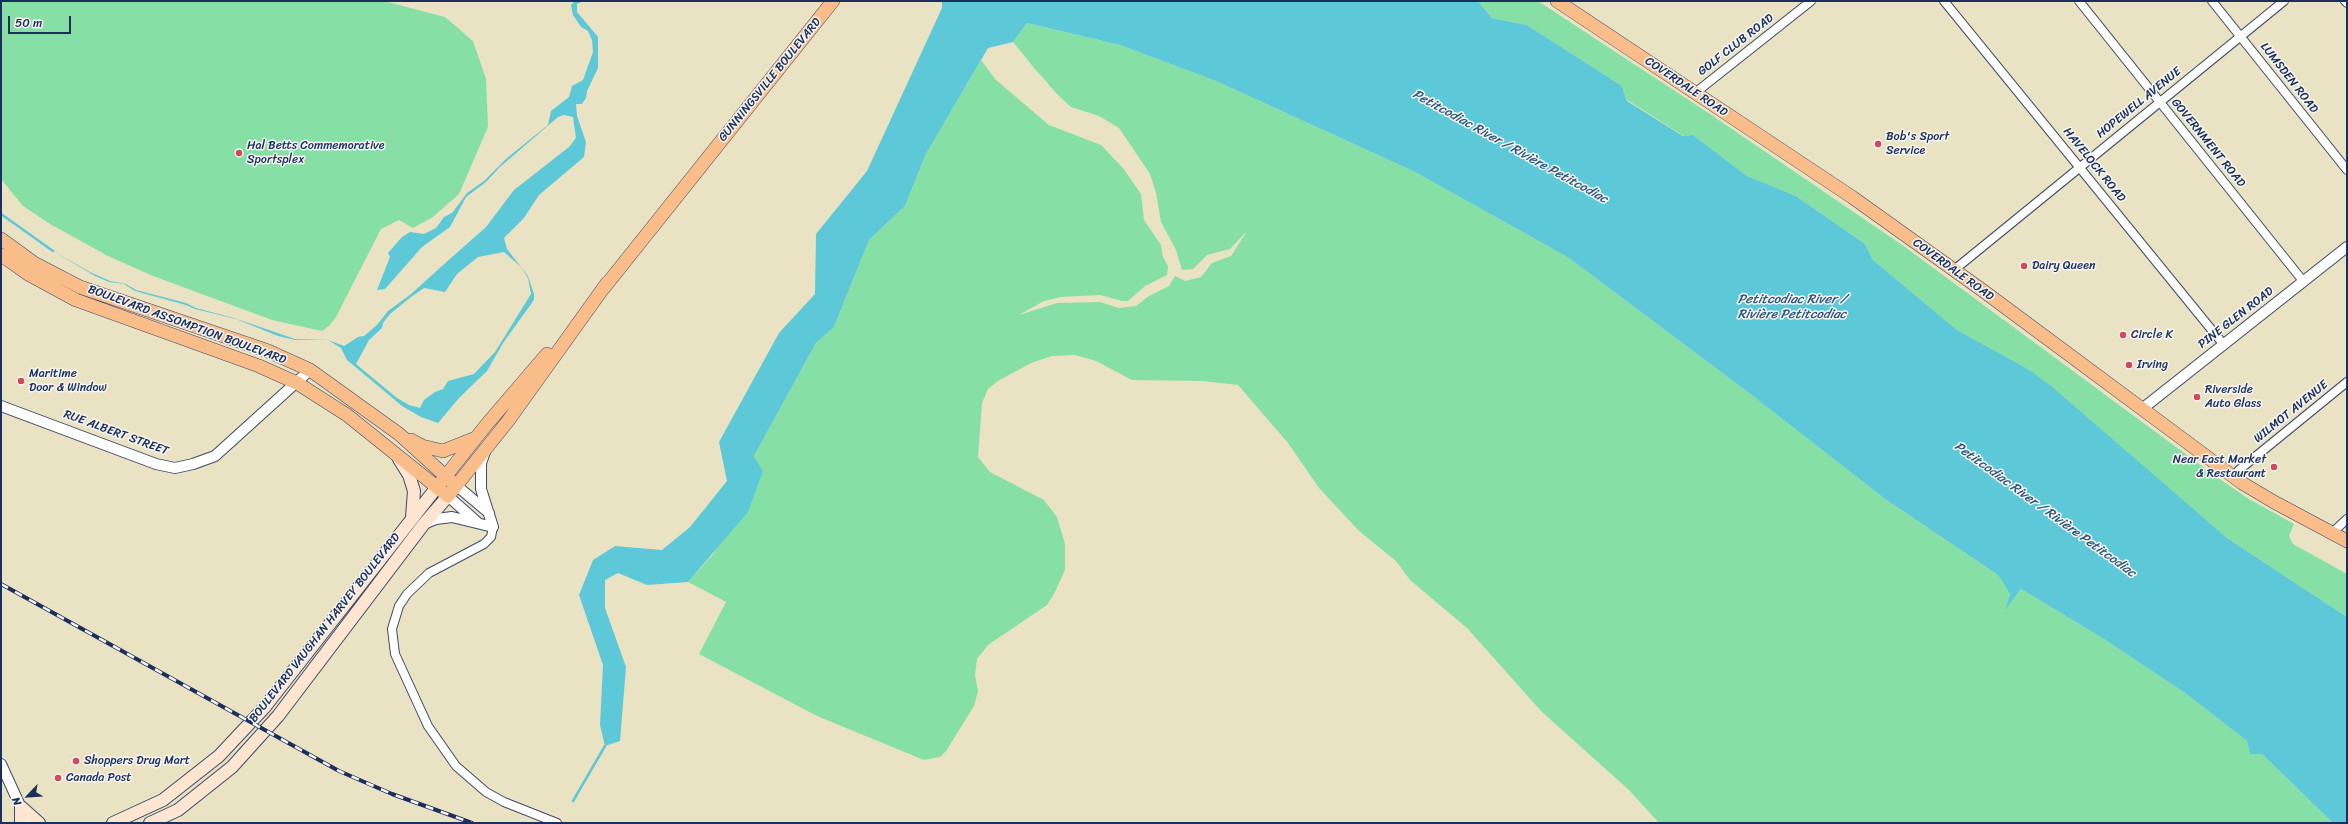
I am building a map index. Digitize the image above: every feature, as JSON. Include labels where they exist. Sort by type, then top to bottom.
[{"type":"main road","name":"GUNNINGSVILLE BOULEVARD","points":[[707,158],[833,1]]},
{"type":"main road","name":"COVERDALE ROAD","points":[[1557,1],[1816,173],[1954,270],[2234,477],[2274,502],[2347,541]]},
{"type":"main road","name":"BOULEVARD VAUGHAN HARVEY BOULEVARD","points":[[113,823],[163,800],[219,756],[264,708],[476,437],[607,284],[707,158]]},
{"type":"main road","name":"BOULEVARD ASSOMPTION BOULEVARD","points":[[1,239],[34,263],[80,287],[268,351],[310,370],[399,434],[438,486]]},
{"type":"main road","name":"BOULEVARD ASSOMPTION BOULEVARD","points":[[1,255],[28,274],[76,300],[259,366],[297,383],[347,415],[449,495]]},
{"type":"main road","name":"BOULEVARD VAUGHAN HARVEY BOULEVARD","points":[[150,823],[178,810],[232,767],[278,716],[423,526],[488,447],[607,284]]},
{"type":"main road","points":[[399,434],[422,446],[443,451],[476,437]]},
{"type":"main road","points":[[393,452],[411,481],[414,491],[412,517]]},
{"type":"main road","points":[[21,807],[21,823]]},
{"type":"main road","points":[[21,807],[39,823]]},
{"type":"street","name":"GOLF CLUB ROAD","points":[[1695,93],[1812,1]]},
{"type":"street","name":"HAVELOCK ROAD","points":[[1944,1],[2081,167],[2224,345]]},
{"type":"street","name":"GOVERNMENT ROAD","points":[[2079,1],[2303,281]]},
{"type":"street","name":"LUMSDEN ROAD","points":[[2212,1],[2347,170]]},
{"type":"street","name":"HOPEWELL AVENUE","points":[[1954,270],[2284,1]]},
{"type":"street","name":"PINE GLEN ROAD","points":[[2142,409],[2347,247]]},
{"type":"street","name":"RUE ALBERT STREET","points":[[1,406],[156,464],[175,468],[193,464],[215,456],[310,370]]},
{"type":"street","name":"WILMOT AVENUE","points":[[2234,477],[2239,470],[2347,382]]},
{"type":"street","points":[[488,447],[481,463],[480,475],[483,496],[493,527],[491,537],[484,544],[429,573],[406,594],[395,616],[392,629],[394,648],[400,669],[425,720],[440,745],[456,766],[486,792],[557,823]]},
{"type":"street","name":"BOULEVARD ASSOMPTION BOULEVARD","points":[[449,495],[489,513]]},
{"type":"street","name":"BOULEVARD ASSOMPTION BOULEVARD","points":[[449,495],[480,525]]},
{"type":"street","points":[[423,526],[436,519],[452,518],[493,527]]},
{"type":"street","points":[[2332,533],[2347,520]]},
{"type":"street","points":[[1,764],[28,823]]},
{"type":"green space","name":"Hal Betts Commemorative Sportsplex","points":[[1,1],[384,1],[445,17],[473,41],[486,79],[488,127],[459,194],[433,217],[413,228],[399,220],[381,229],[336,317],[329,326],[322,331],[272,320],[153,276],[108,256],[50,224],[23,206],[1,179]]},
{"type":"green space","points":[[1478,1],[1538,1],[1710,114],[1905,247],[2218,478],[2249,499],[2294,524],[2289,536],[2293,544],[2347,574],[2347,617],[2227,538],[2028,369],[1957,330],[1873,260],[1865,244],[1796,196],[1747,176],[1693,135],[1684,136],[1627,100],[1622,86],[1527,25],[1492,18]]},
{"type":"green space","points":[[1027,23],[1120,45],[1216,81],[1415,172],[1569,258],[1749,393],[1885,499],[1998,575],[2010,594],[2006,608],[2021,589],[2104,639],[2185,693],[2247,741],[2250,754],[2262,754],[2333,823],[1659,823],[1629,790],[1542,712],[1467,628],[1410,580],[1396,561],[1359,531],[1319,488],[1288,443],[1238,385],[1202,381],[1132,380],[1096,361],[1075,355],[1052,356],[1031,363],[998,381],[988,389],[982,403],[978,457],[990,472],[1044,500],[1057,517],[1065,544],[1065,570],[1047,605],[988,645],[977,659],[975,675],[978,691],[974,706],[946,751],[940,757],[924,760],[817,716],[699,654],[726,602],[688,582],[713,554],[763,471],[754,456],[816,343],[834,327],[869,240],[905,206],[926,154],[981,60],[996,80],[1049,125],[1101,145],[1123,168],[1141,194],[1144,220],[1161,245],[1163,257],[1168,266],[1167,275],[1145,286],[1128,301],[1122,301],[1100,295],[1061,297],[1044,301],[1019,315],[1057,303],[1100,302],[1119,308],[1136,306],[1149,296],[1169,286],[1175,276],[1185,281],[1201,277],[1212,263],[1231,256],[1247,231],[1230,249],[1207,255],[1193,269],[1182,270],[1176,250],[1161,222],[1156,193],[1150,174],[1119,128],[1099,116],[1071,107],[1057,94],[1013,42]]},
{"type":"water","points":[[575,1],[583,1],[577,4],[577,12],[598,37],[598,68],[587,91],[586,98],[582,104],[576,104],[577,116],[586,142],[584,157],[539,195],[524,218],[504,238],[507,249],[521,267],[528,276],[534,294],[534,300],[503,343],[487,371],[459,398],[438,423],[421,417],[402,406],[347,360],[341,348],[328,340],[344,346],[358,337],[364,336],[377,325],[388,311],[411,294],[486,227],[514,190],[569,147],[576,138],[573,117],[564,115],[558,117],[500,167],[486,182],[466,197],[450,227],[422,247],[385,289],[377,290],[390,257],[388,253],[402,237],[410,232],[424,234],[436,228],[444,217],[452,213],[467,193],[484,181],[507,158],[548,125],[551,111],[569,97],[572,86],[583,80],[593,52],[592,40],[588,31],[581,27],[573,15],[571,5]],"holes":[[[504,252],[521,267],[528,278],[531,294],[495,352],[474,374],[448,381],[443,389],[435,392],[424,400],[420,408],[409,405],[397,398],[356,364],[369,340],[382,328],[383,323],[390,314],[424,288],[445,292],[457,274],[478,257]]]},
{"type":"water","name":"Petitcodiac River / Rivière Petitcodiac","points":[[942,1],[1478,1],[1492,18],[1527,25],[1622,86],[1627,101],[1683,136],[1693,135],[1747,176],[1796,196],[1865,244],[1873,260],[1957,330],[2028,369],[2051,386],[2227,538],[2347,617],[2347,823],[2333,823],[2262,754],[2250,754],[2247,741],[2185,693],[2104,639],[2021,589],[2005,610],[2010,594],[1998,575],[1885,499],[1749,393],[1569,258],[1415,172],[1216,81],[1120,45],[1027,23],[1013,42],[988,48],[926,154],[905,206],[869,240],[834,327],[816,343],[754,456],[763,471],[748,512],[688,582],[647,585],[618,573],[605,580],[605,608],[626,667],[620,741],[605,746],[600,725],[603,665],[579,595],[593,560],[615,546],[662,550],[690,527],[727,481],[719,442],[779,333],[815,294],[816,234],[867,171],[942,8]]},
{"type":"water","points":[[53,251],[90,272],[110,281],[126,284],[136,290],[186,303],[196,308],[234,318],[295,339],[328,340],[295,340],[278,336],[236,319],[195,309],[186,305],[135,291],[124,284],[109,282],[95,276]]},
{"type":"waterway","points":[[1,214],[53,251]]},
{"type":"waterway","points":[[573,801],[605,746]]},
{"type":"railway","points":[[1,584],[339,771],[392,794],[472,823]]},
{"type":"place","name":"Bob's Sport Service","points":[[1878,144]]},
{"type":"place","name":"Hal Betts Commemorative Sportsplex","points":[[239,153]]},
{"type":"place","name":"Dairy Queen","points":[[2024,266]]},
{"type":"place","name":"Circle K","points":[[2123,335]]},
{"type":"place","name":"Irving","points":[[2129,365]]},
{"type":"place","name":"Maritime Door & Window","points":[[21,381]]},
{"type":"place","name":"Riverside Auto Glass","points":[[2197,397]]},
{"type":"place","name":"Near East Market & Restaurant","points":[[2274,467]]},
{"type":"place","name":"Shoppers Drug Mart","points":[[76,761]]},
{"type":"place","name":"Canada Post","points":[[58,778]]}]
